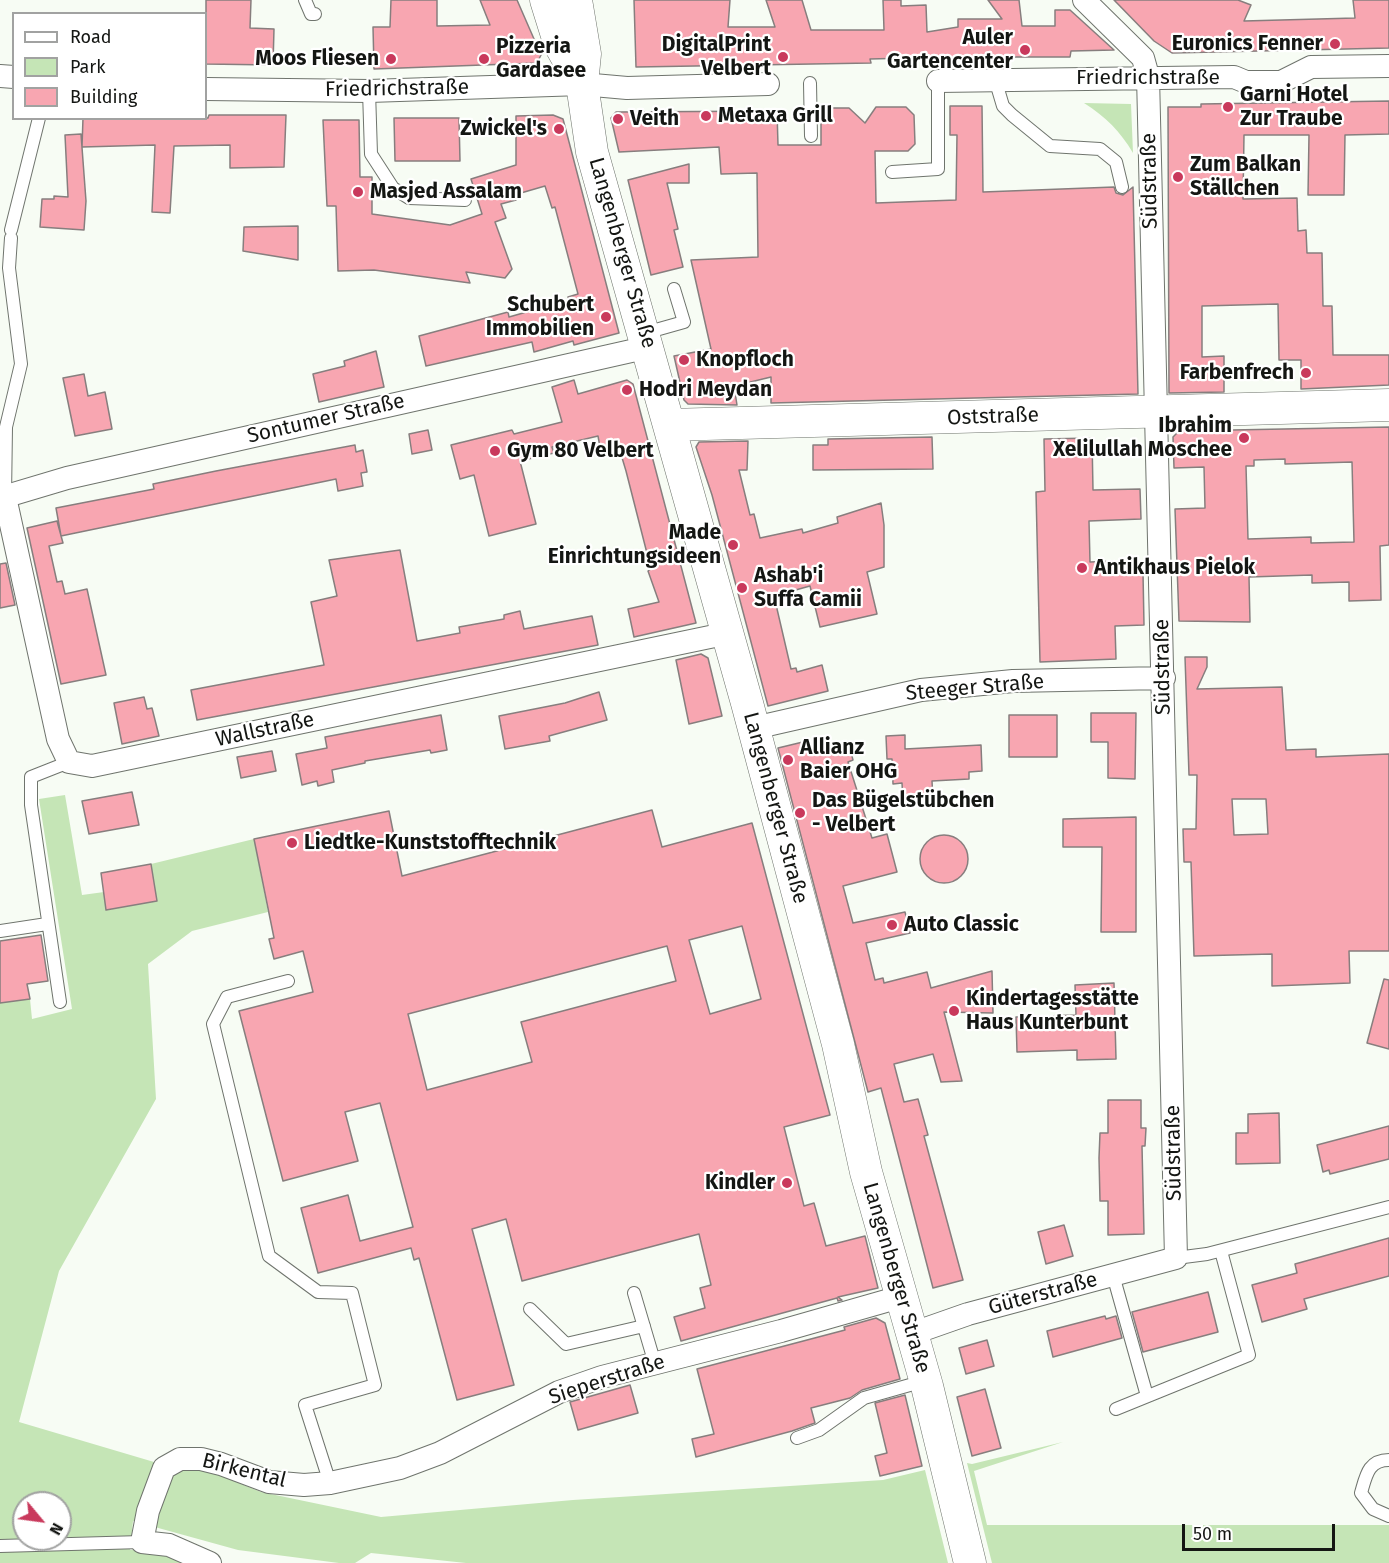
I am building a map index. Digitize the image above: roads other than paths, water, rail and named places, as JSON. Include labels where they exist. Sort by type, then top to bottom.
[{"type":"main road","points":[[546,0],[560,45],[583,69]]},
{"type":"main road","name":"Langenberger Straße","points":[[576,0],[592,152],[729,633],[838,1044],[857,1151],[925,1381],[970,1563]]},
{"type":"main road","name":"Oststraße","points":[[669,425],[1389,405]]},
{"type":"street","points":[[1084,0],[1143,58],[1148,76]]},
{"type":"street","name":"Friedrichstraße","points":[[938,81],[1148,76],[1234,77],[1246,82],[1281,82],[1311,67],[1389,66]]},
{"type":"street","name":"Friedrichstraße","points":[[207,89],[369,91],[583,69],[627,88],[768,84]]},
{"type":"street","name":"Südstraße","points":[[1148,76],[1176,1258]]},
{"type":"street","name":"Sontumer Straße","points":[[2,498],[67,478],[647,340]]},
{"type":"street","points":[[2,498],[58,739],[69,762]]},
{"type":"street","name":"Wallstraße","points":[[69,762],[92,766],[729,633]]},
{"type":"street","name":"Steeger Straße","points":[[754,728],[921,690],[1013,681],[1164,678]]},
{"type":"street","name":"Güterstraße","points":[[911,1334],[968,1314],[1176,1258]]},
{"type":"street","name":"Sieperstraße","points":[[330,1483],[400,1468],[440,1453],[559,1392],[900,1297]]},
{"type":"street","name":"Birkental","points":[[142,1542],[148,1511],[164,1468],[180,1458],[201,1459],[221,1464],[269,1482],[304,1485],[330,1483]]},
{"type":"street","points":[[142,1542],[169,1545],[210,1563]]},
{"type":"lane","points":[[305,0],[311,14],[315,14]]},
{"type":"lane","points":[[995,79],[1003,106],[1012,115],[1050,146],[1100,149],[1116,162],[1122,187]]},
{"type":"lane","points":[[892,172],[938,169],[938,81]]},
{"type":"lane","points":[[810,83],[811,136]]},
{"type":"lane","points":[[369,91],[371,154],[393,188],[409,198],[465,200]]},
{"type":"lane","points":[[2,498],[6,427],[21,364],[9,268],[11,234],[39,120]]},
{"type":"lane","points":[[647,340],[684,322],[674,290]]},
{"type":"lane","points":[[60,1002],[31,805],[30,777],[69,762]]},
{"type":"lane","points":[[0,931],[47,924]]},
{"type":"lane","points":[[288,981],[227,997],[213,1024],[269,1256],[318,1292],[352,1293],[375,1385],[305,1405],[330,1483]]},
{"type":"lane","points":[[1176,1258],[1221,1251],[1389,1208]]},
{"type":"lane","points":[[1116,1409],[1249,1355],[1221,1251]]},
{"type":"lane","points":[[1113,1275],[1147,1396]]},
{"type":"lane","points":[[634,1293],[655,1364]]},
{"type":"lane","points":[[530,1309],[566,1344],[644,1326]]},
{"type":"lane","points":[[797,1438],[819,1430],[864,1398],[925,1381]]},
{"type":"lane","points":[[1389,1460],[1380,1460],[1367,1470],[1361,1493],[1373,1509],[1389,1515]]},
{"type":"lane","points":[[0,1546],[142,1542]]},
{"type":"place","name":"Euronics Fenner","points":[[1335,44]]},
{"type":"place","name":"Auler Gartencenter","points":[[1025,50]]},
{"type":"place","name":"DigitalPrint Velbert","points":[[783,57]]},
{"type":"place","name":"Moos Fliesen","points":[[391,59]]},
{"type":"place","name":"Pizzeria Gardasee","points":[[484,59]]},
{"type":"place","name":"Garni Hotel Zur Traube","points":[[1228,107]]},
{"type":"place","name":"Metaxa Grill","points":[[706,116]]},
{"type":"place","name":"Veith","points":[[618,119]]},
{"type":"place","name":"Zwickel's","points":[[559,129]]},
{"type":"place","name":"Zum Balkan Ställchen","points":[[1178,177]]},
{"type":"place","name":"Masjed Assalam","points":[[358,192]]},
{"type":"place","name":"Schubert Immobilien","points":[[606,317]]},
{"type":"place","name":"Knopfloch","points":[[684,360]]},
{"type":"place","name":"Farbenfrech","points":[[1306,373]]},
{"type":"place","name":"Hodri Meydan","points":[[627,390]]},
{"type":"place","name":"Ibrahim Xelilullah Moschee","points":[[1244,438]]},
{"type":"place","name":"Gym 80 Velbert","points":[[495,451]]},
{"type":"place","name":"Made Einrichtungsideen","points":[[733,545]]},
{"type":"place","name":"Antikhaus Pielok","points":[[1082,568]]},
{"type":"place","name":"Ashab'i Suffa Camii","points":[[742,588]]},
{"type":"place","name":"Allianz Baier OHG","points":[[788,760]]},
{"type":"place","name":"Das Bügelstübchen - Velbert","points":[[800,813]]},
{"type":"place","name":"Liedtke-Kunststofftechnik","points":[[292,843]]},
{"type":"place","name":"Auto Classic","points":[[892,925]]},
{"type":"place","name":"Kindertagesstätte Haus Kunterbunt","points":[[954,1011]]},
{"type":"place","name":"Kindler","points":[[787,1183]]}]
